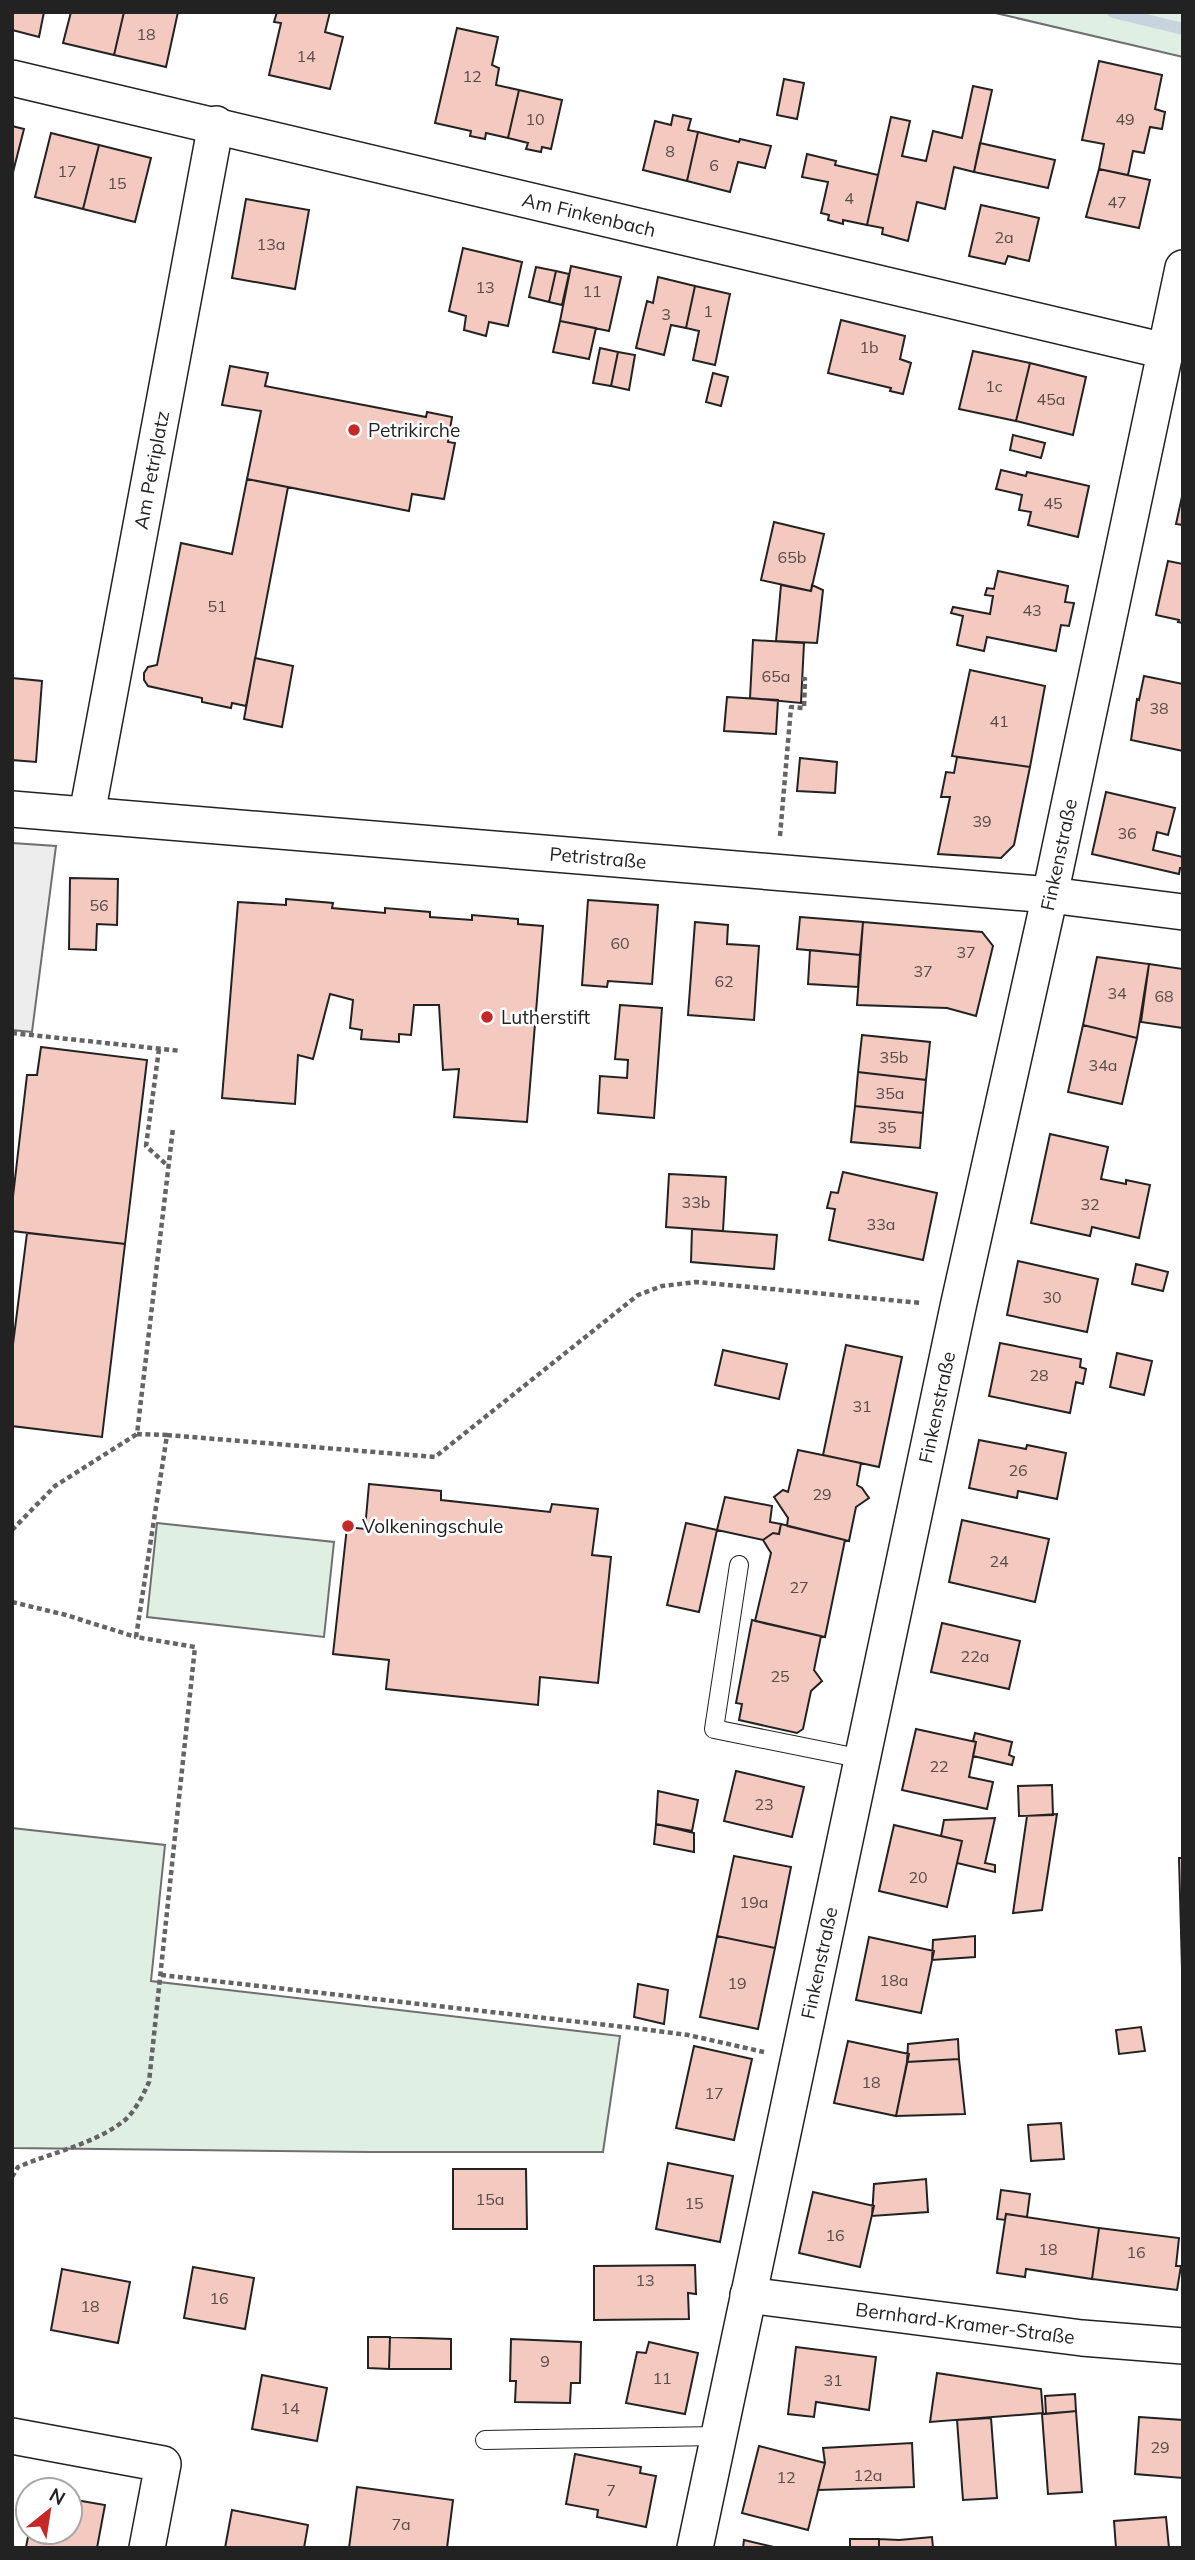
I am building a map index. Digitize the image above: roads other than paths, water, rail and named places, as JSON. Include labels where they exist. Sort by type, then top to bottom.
[{"type":"street","name":"Am Finkenbach","points":[[12,78],[216,124],[1165,351]]},
{"type":"street","name":"Am Petriplatz","points":[[88,814],[216,124]]},
{"type":"street","name":"Finkenstraße","points":[[695,2548],[958,1307],[1050,895],[1183,268]]},
{"type":"street","name":"Petristraße","points":[[13,815],[88,814],[1050,895],[1183,912]]},
{"type":"street","name":"Bernhard-Kramer-Straße","points":[[748,2295],[1082,2339],[1183,2346]]},
{"type":"street","points":[[12,2436],[163,2464],[147,2548]]},
{"type":"lane","points":[[739,1565],[715,1729],[863,1759]]},
{"type":"lane","points":[[485,2440],[718,2436]]},
{"type":"waterway","points":[[1113,12],[1183,29]]},
{"type":"place","name":"Petrikirche","points":[[354,430]]},
{"type":"place","name":"Lutherstift","points":[[487,1017]]},
{"type":"place","name":"Volkeningschule","points":[[348,1526]]}]
